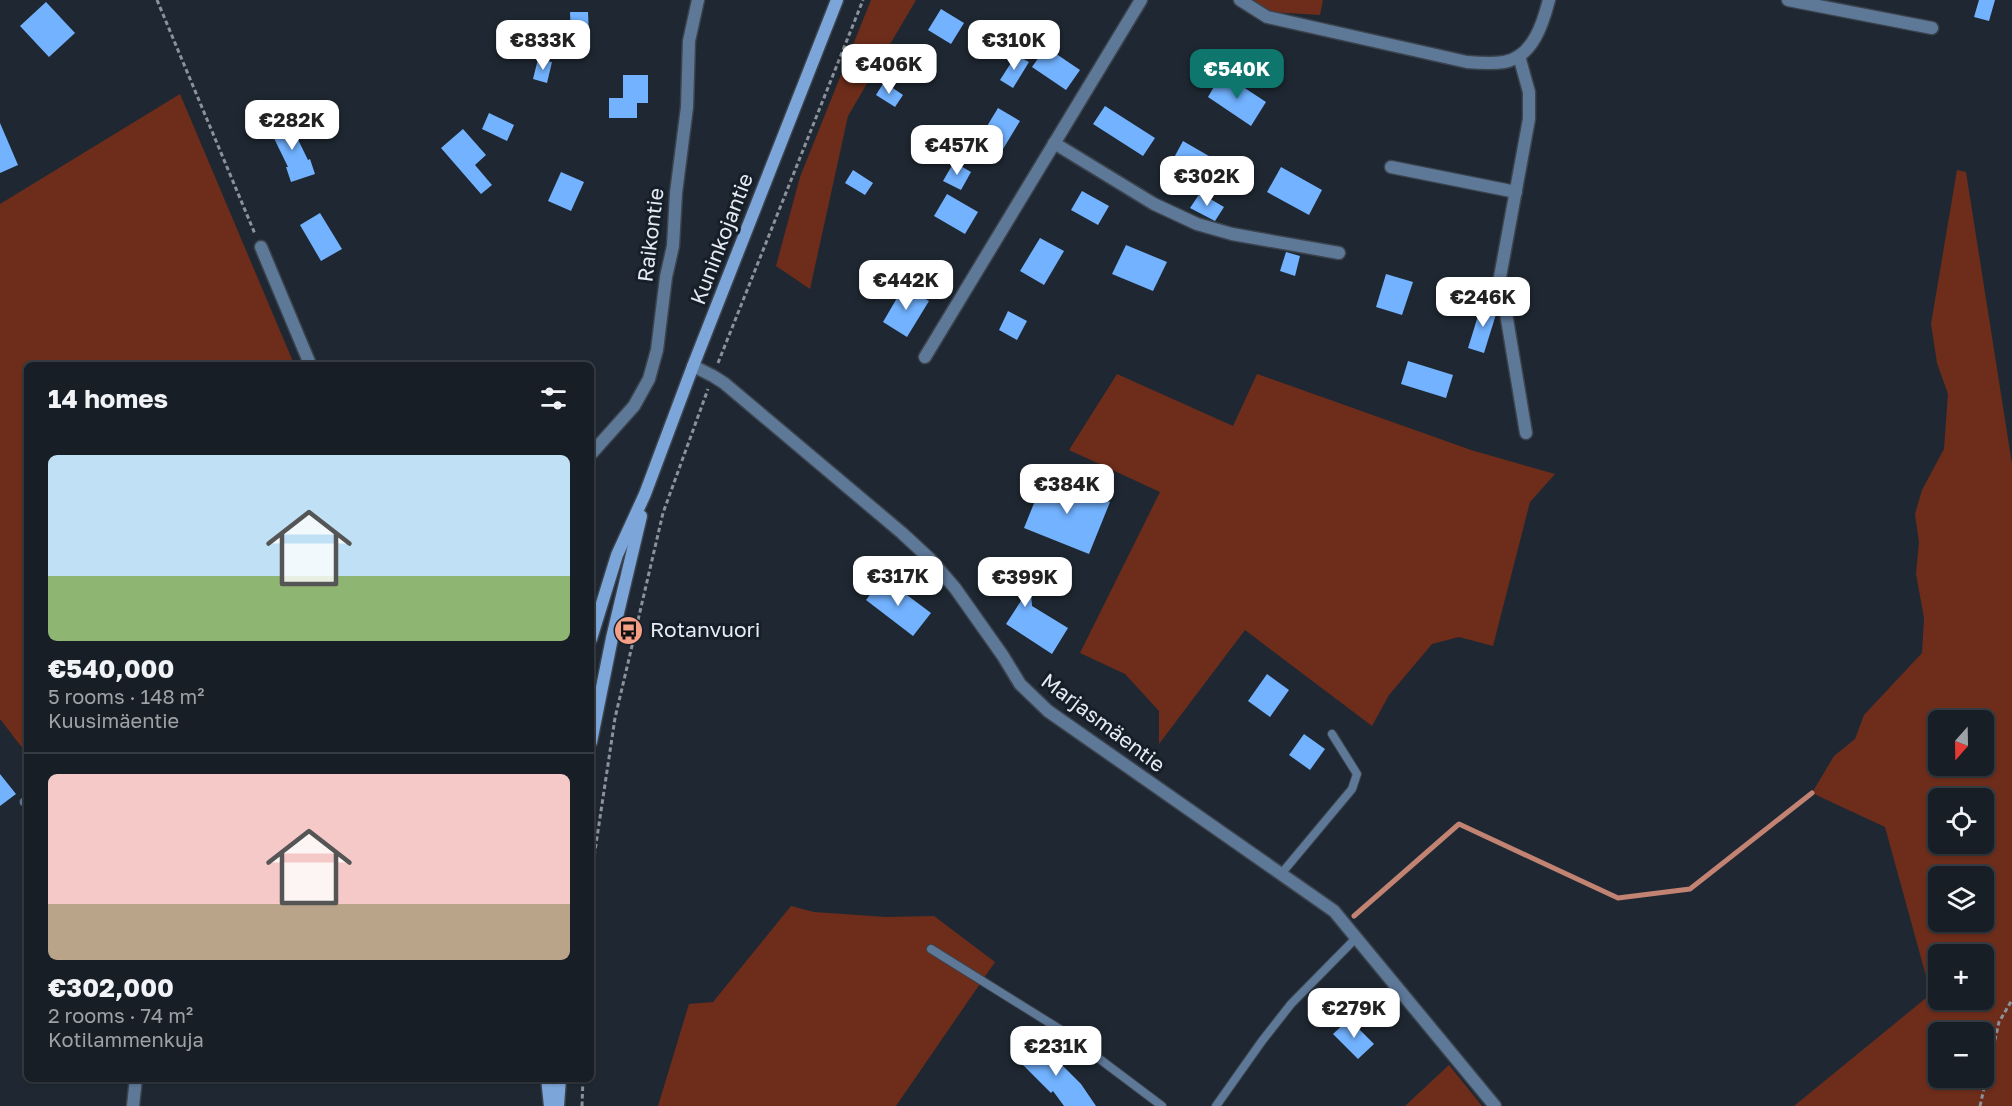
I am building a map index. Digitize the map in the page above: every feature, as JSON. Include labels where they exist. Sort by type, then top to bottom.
[{"type":"main road","name":"Kuninkojantie","points":[[594,629],[617,555],[645,494],[837,0]]},
{"type":"main road","name":"Kuninkojantie","points":[[594,727],[645,494]]},
{"type":"main road","points":[[547,1082],[550,1106]]},
{"type":"main road","points":[[558,1106],[560,1082]]},
{"type":"street","name":"Raikontie","points":[[594,451],[634,406],[649,378],[657,350],[666,277],[673,246],[676,194],[687,107],[689,41],[698,0]]},
{"type":"street","points":[[925,357],[1141,0]]},
{"type":"street","points":[[1240,0],[1267,17],[1467,62],[1506,62],[1519,56],[1532,42],[1542,25],[1549,0]]},
{"type":"street","points":[[1788,0],[1932,28]]},
{"type":"street","points":[[1519,56],[1529,92],[1529,119],[1500,277],[1526,433]]},
{"type":"street","points":[[1054,143],[1154,204],[1197,224],[1232,234],[1339,253]]},
{"type":"street","points":[[1391,167],[1516,192]]},
{"type":"street","points":[[261,247],[309,362]]},
{"type":"street","name":"Marjasmäentie","points":[[693,366],[713,376],[930,559],[955,588],[1020,684],[1048,711],[1334,911],[1495,1106]]},
{"type":"street","points":[[133,1106],[136,1082]]},
{"type":"lane","points":[[1281,874],[1352,789],[1357,774],[1332,734]]},
{"type":"lane","points":[[1216,1106],[1290,1004],[1356,938]]},
{"type":"lane","points":[[931,949],[1060,1030],[1162,1106]]},
{"type":"path","points":[[157,0],[261,247]]},
{"type":"path","points":[[594,857],[615,718],[658,533],[684,451],[863,0]]},
{"type":"path","points":[[1980,1106],[1999,1022],[2012,1000]]},
{"type":"path","points":[[582,1106],[583,1082]]},
{"type":"shaded area","points":[[871,0],[916,0],[848,116],[810,289],[776,266],[800,177]]},
{"type":"shaded area","points":[[1253,0],[1323,0],[1320,15],[1270,12]]},
{"type":"shaded area","points":[[180,94],[293,362],[24,362],[24,750],[0,719],[0,204]]},
{"type":"shaded area","points":[[1957,170],[1966,172],[2012,464],[2012,1106],[1794,1106],[1928,996],[1928,1010],[1994,1010],[1994,944],[1928,944],[1928,983],[1885,827],[1812,793],[1834,756],[1855,739],[1864,715],[1922,653],[1924,618],[1916,574],[1919,542],[1915,514],[1922,490],[1944,449],[1948,394],[1937,363],[1931,324]]},
{"type":"shaded area","points":[[1117,374],[1233,426],[1257,374],[1471,450],[1555,474],[1530,502],[1493,646],[1459,637],[1432,644],[1389,695],[1372,726],[1245,630],[1159,744],[1159,711],[1125,674],[1080,653],[1160,492],[1069,450]]},
{"type":"shaded area","points":[[791,906],[814,912],[886,917],[934,916],[995,962],[896,1106],[658,1106],[689,1004],[713,1002]]},
{"type":"shaded area","points":[[1449,1065],[1482,1106],[1405,1106]]},
{"type":"building","points":[[1979,0],[1995,0],[1989,21],[1974,17]]},
{"type":"building","points":[[46,2],[75,33],[49,57],[20,26]]},
{"type":"building","points":[[941,9],[964,23],[951,44],[928,30]]},
{"type":"building","points":[[570,12],[588,12],[589,37],[571,38]]},
{"type":"building","points":[[1046,47],[1080,70],[1066,90],[1032,67]]},
{"type":"building","points":[[1016,55],[1029,62],[1013,88],[1000,80]]},
{"type":"building","points":[[538,59],[552,62],[547,83],[533,79]]},
{"type":"building","points":[[1222,73],[1266,102],[1251,126],[1208,97]]},
{"type":"building","points":[[623,75],[648,75],[648,103],[637,103],[637,118],[609,118],[609,98],[623,98]]},
{"type":"building","points":[[884,82],[903,95],[895,107],[876,95]]},
{"type":"building","points":[[1105,106],[1155,138],[1143,156],[1093,124]]},
{"type":"building","points":[[998,108],[1020,121],[1000,154],[978,141]]},
{"type":"building","points":[[489,113],[514,125],[507,141],[482,129]]},
{"type":"building","points":[[288,119],[308,160],[310,159],[315,174],[291,182],[286,167],[288,167],[269,128]]},
{"type":"building","points":[[0,123],[18,165],[0,173]]},
{"type":"building","points":[[463,129],[486,155],[475,165],[492,185],[481,194],[441,148]]},
{"type":"building","points":[[1183,141],[1221,163],[1208,185],[1170,165]]},
{"type":"building","points":[[954,162],[971,172],[961,190],[943,181]]},
{"type":"building","points":[[1281,167],[1322,190],[1309,215],[1267,192]]},
{"type":"building","points":[[853,170],[873,183],[865,195],[845,183]]},
{"type":"building","points":[[561,172],[584,182],[571,211],[548,201]]},
{"type":"building","points":[[1082,191],[1109,206],[1098,225],[1071,210]]},
{"type":"building","points":[[1200,193],[1224,207],[1215,221],[1190,208]]},
{"type":"building","points":[[947,194],[978,212],[965,234],[934,216]]},
{"type":"building","points":[[320,213],[342,249],[321,261],[300,225]]},
{"type":"building","points":[[1040,238],[1064,251],[1044,285],[1020,271]]},
{"type":"building","points":[[1126,245],[1167,262],[1153,291],[1112,274]]},
{"type":"building","points":[[1286,252],[1300,256],[1295,276],[1280,271]]},
{"type":"building","points":[[1386,274],[1413,282],[1402,315],[1376,307]]},
{"type":"building","points":[[904,286],[929,301],[907,337],[883,322]]},
{"type":"building","points":[[1482,303],[1497,307],[1484,353],[1468,348]]},
{"type":"building","points":[[1008,311],[1027,321],[1017,340],[999,330]]},
{"type":"building","points":[[1408,361],[1453,375],[1446,398],[1401,384]]},
{"type":"building","points":[[1045,476],[1110,502],[1089,554],[1024,528]]},
{"type":"building","points":[[1029,567],[1032,606],[1068,628],[1052,654],[1006,624],[1028,590],[983,594],[981,571]]},
{"type":"building","points":[[883,577],[931,613],[913,636],[866,600]]},
{"type":"building","points":[[1267,674],[1289,690],[1270,717],[1248,701]]},
{"type":"building","points":[[1304,734],[1325,749],[1310,770],[1289,755]]},
{"type":"building","points":[[0,774],[16,794],[0,806]]},
{"type":"building","points":[[1349,1019],[1374,1044],[1358,1059],[1333,1034]]},
{"type":"building","points":[[1038,1041],[1081,1084],[1096,1106],[1064,1106],[1053,1091],[1051,1093],[1019,1061]]},
{"type":"waterway","points":[[1354,916],[1459,824],[1618,898],[1690,889],[1812,793]]},
{"type":"place","name":"Rotanvuori","points":[[629,630]]}]
